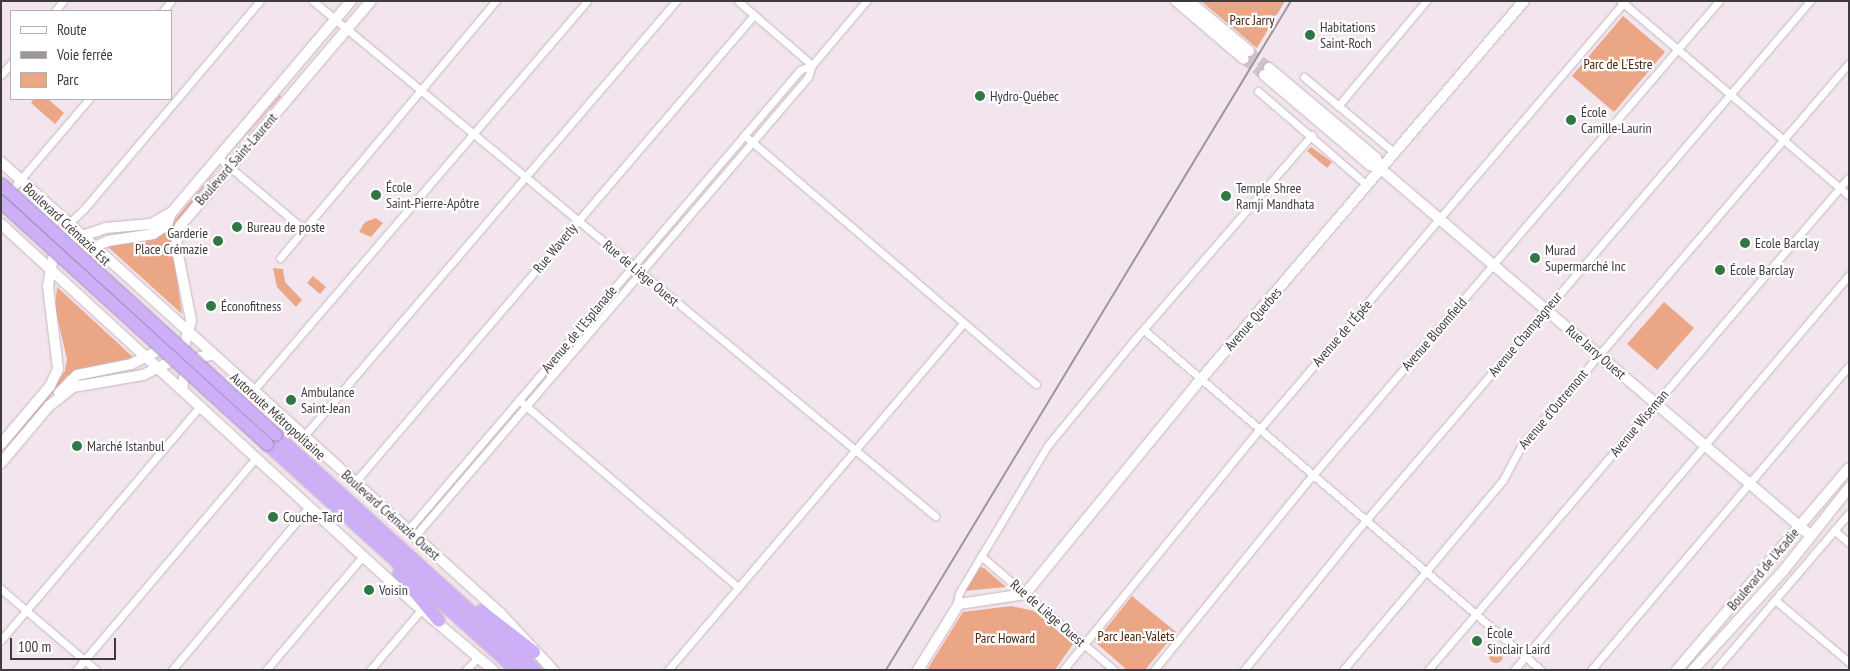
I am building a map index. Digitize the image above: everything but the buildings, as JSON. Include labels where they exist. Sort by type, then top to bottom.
[{"type":"highway","name":"Autoroute Métropolitaine","points":[[12,184],[367,535],[516,670]]},
{"type":"highway","name":"Autoroute Métropolitaine","points":[[1,202],[272,439],[408,554],[534,670]]},
{"type":"highway","points":[[367,535],[440,622]]},
{"type":"highway","points":[[408,554],[534,652]]},
{"type":"main road","name":"Boulevard Saint-Laurent","points":[[76,238],[105,228],[151,224],[172,212],[351,1]]},
{"type":"main road","name":"Boulevard Saint-Laurent","points":[[187,338],[191,316],[177,251],[177,233],[185,218],[371,1]]},
{"type":"main road","points":[[1176,1],[1246,55],[1189,1]]},
{"type":"main road","name":"Avenue Querbes","points":[[1026,594],[1201,379],[1524,1]]},
{"type":"main road","name":"Rue Jarry Ouest","points":[[1266,72],[1376,158],[1381,168],[1811,536]]},
{"type":"main road","name":"Boulevard Crémazie Est","points":[[1,162],[12,184],[68,224],[76,238],[134,285]]},
{"type":"main road","points":[[88,249],[108,241],[153,234],[167,225],[172,212]]},
{"type":"main road","points":[[1,224],[52,263],[103,317],[152,354],[159,369],[362,556],[493,670]]},
{"type":"main road","points":[[1,444],[50,386],[58,369],[48,286],[52,263]]},
{"type":"main road","name":"Boulevard Crémazie Ouest","points":[[134,285],[174,327],[212,355],[356,482],[506,619],[534,652],[553,670]]},
{"type":"main road","points":[[1,463],[69,379],[77,375],[126,366],[152,354]]},
{"type":"main road","points":[[200,357],[212,355]]},
{"type":"main road","points":[[49,406],[76,385],[140,375],[159,369],[168,362]]},
{"type":"main road","points":[[182,390],[184,377]]},
{"type":"main road","name":"Boulevard de l'Acadie","points":[[1677,670],[1849,468]]},
{"type":"main road","name":"Boulevard de l'Acadie","points":[[1694,670],[1811,536],[1849,488]]},
{"type":"main road","points":[[918,670],[956,607],[965,601],[1026,594]]},
{"type":"street","points":[[68,224],[84,209],[260,1]]},
{"type":"street","name":"Rue de Liège Ouest","points":[[312,1],[935,516]]},
{"type":"street","points":[[280,258],[302,228],[496,1]]},
{"type":"street","points":[[252,392],[587,1]]},
{"type":"street","points":[[303,437],[676,1]]},
{"type":"street","points":[[738,1],[812,65]]},
{"type":"street","name":"Avenue de l'Esplanade","points":[[411,533],[526,406],[808,78],[812,65],[866,1]]},
{"type":"street","points":[[1338,106],[1426,1]]},
{"type":"street","name":"Avenue Bloomfield","points":[[1154,670],[1313,476],[1719,1]]},
{"type":"street","name":"Avenue Champagneur","points":[[1244,670],[1366,521],[1810,1]]},
{"type":"street","points":[[1623,2],[1849,196]]},
{"type":"street","name":"Avenue de l'Épée","points":[[1063,670],[1259,430],[1623,2]]},
{"type":"street","name":"Rue Waverly","points":[[356,482],[754,15]]},
{"type":"street","name":"Avenue d'Outremont","points":[[1343,670],[1503,480],[1521,446],[1849,62]]},
{"type":"street","points":[[1,75],[10,64]]},
{"type":"street","name":"Avenue de l'Esplanade","points":[[411,533],[519,400],[744,135],[800,70],[812,65]]},
{"type":"street","points":[[1304,77],[1395,153]]},
{"type":"street","points":[[1258,91],[1312,135],[1367,185]]},
{"type":"street","points":[[12,184],[88,100]]},
{"type":"street","points":[[744,135],[1036,384]]},
{"type":"street","points":[[956,607],[959,592],[1048,445],[1312,135]]},
{"type":"street","points":[[219,158],[302,228]]},
{"type":"street","name":"Avenue Wiseman","points":[[1428,670],[1849,176]]},
{"type":"street","points":[[1514,670],[1849,275]]},
{"type":"street","points":[[668,670],[963,323]]},
{"type":"street","points":[[1144,330],[1541,670]]},
{"type":"street","points":[[1591,670],[1849,366]]},
{"type":"street","points":[[519,400],[738,587]]},
{"type":"street","points":[[1,640],[200,406]]},
{"type":"street","points":[[76,670],[256,458]]},
{"type":"street","points":[[172,670],[309,507]]},
{"type":"street","points":[[1717,669],[1849,513]]},
{"type":"street","points":[[1834,530],[1849,542]]},
{"type":"street","points":[[266,670],[362,556]]},
{"type":"street","name":"Rue de Liège Ouest","points":[[981,556],[1114,670]]},
{"type":"street","points":[[1,589],[96,670]]},
{"type":"street","points":[[1775,600],[1849,662]]},
{"type":"street","points":[[370,670],[422,609]]},
{"type":"street","points":[[466,670],[478,657]]},
{"type":"green space","name":"Parc Jarry","points":[[1201,1],[1285,1],[1257,48]]},
{"type":"green space","name":"Parc de L'Estre","points":[[1623,16],[1665,52],[1614,112],[1572,76]]},
{"type":"green space","points":[[280,95],[281,96],[230,153]]},
{"type":"green space","points":[[33,100],[49,100],[64,113],[55,124],[31,103]]},
{"type":"green space","points":[[1311,147],[1332,162],[1327,168],[1307,151]]},
{"type":"green space","points":[[217,169],[170,232],[182,314],[108,247],[121,243],[150,240],[164,233]]},
{"type":"green space","points":[[376,218],[383,223],[371,237],[359,232],[365,222]]},
{"type":"green space","points":[[273,268],[283,269],[285,282],[302,300],[296,307],[277,287]]},
{"type":"green space","points":[[313,276],[326,287],[320,294],[307,283]]},
{"type":"green space","points":[[57,287],[134,358],[85,368],[67,376],[7,448],[65,371],[67,359],[55,308]]},
{"type":"green space","points":[[1664,302],[1694,328],[1657,370],[1627,344]]},
{"type":"green space","points":[[980,567],[984,568],[1006,587],[964,591]]},
{"type":"green space","name":"Parc Jean-Valets","points":[[1132,596],[1176,632],[1145,670],[1127,670],[1095,642]]},
{"type":"green space","name":"Parc Howard","points":[[1011,606],[1034,611],[1073,644],[1055,670],[927,670],[963,612]]},
{"type":"green space","points":[[1493,649],[1499,649],[1503,656],[1499,663],[1493,663],[1489,659],[1489,653]]},
{"type":"tunnel","points":[[1249,51],[1269,68]]},
{"type":"tunnel","points":[[1244,59],[1264,75]]},
{"type":"railway","points":[[886,670],[1291,1]]},
{"type":"place","name":"Habitations Saint-Roch","points":[[1310,35]]},
{"type":"place","name":"Hydro-Québec","points":[[980,96]]},
{"type":"place","name":"École Camille-Laurin","points":[[1571,120]]},
{"type":"place","name":"École Saint-Pierre-Apôtre","points":[[376,195]]},
{"type":"place","name":"Temple Shree Ramji Mandhata","points":[[1226,196]]},
{"type":"place","name":"Bureau de poste","points":[[237,227]]},
{"type":"place","name":"Garderie Place Crémazie","points":[[218,241]]},
{"type":"place","name":"Ecole Barclay","points":[[1745,243]]},
{"type":"place","name":"Murad Supermarché Inc","points":[[1535,258]]},
{"type":"place","name":"École Barclay","points":[[1720,270]]},
{"type":"place","name":"Éconofitness","points":[[211,306]]},
{"type":"place","name":"Ambulance Saint-Jean","points":[[291,400]]},
{"type":"place","name":"Marché Istanbul","points":[[77,446]]},
{"type":"place","name":"Couche-Tard","points":[[273,517]]},
{"type":"place","name":"Voisin","points":[[369,590]]},
{"type":"place","name":"École Sinclair Laird","points":[[1477,641]]}]
